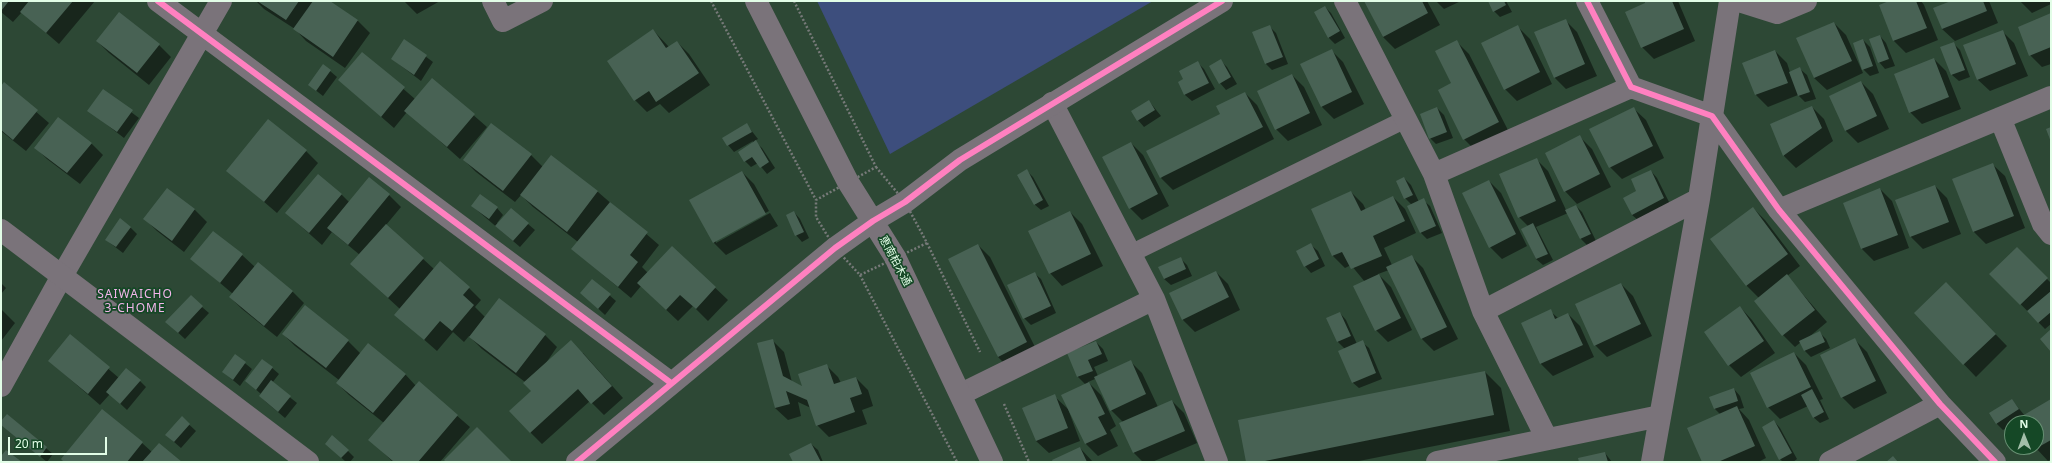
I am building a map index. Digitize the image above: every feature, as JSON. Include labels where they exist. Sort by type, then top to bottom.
[{"type":"street","points":[[158,1],[671,383]]},
{"type":"street","points":[[1,386],[62,276],[222,1]]},
{"type":"street","points":[[493,1],[503,21],[542,1]]},
{"type":"street","name":"恵南柏木通","points":[[756,1],[848,182],[895,257],[992,462]]},
{"type":"street","points":[[577,462],[835,248],[873,221],[906,202],[960,160],[1222,1]]},
{"type":"street","points":[[1345,1],[1434,174],[1483,311],[1547,439]]},
{"type":"street","points":[[1588,1],[1631,87]]},
{"type":"street","points":[[1652,462],[1699,199],[1730,1]]},
{"type":"street","points":[[1739,1],[1777,13],[1806,1]]},
{"type":"street","points":[[1434,174],[1631,87],[1712,116],[1778,210],[1940,404],[1995,462]]},
{"type":"street","points":[[1778,210],[2051,97]]},
{"type":"street","points":[[1052,103],[1154,299],[1217,462]]},
{"type":"street","points":[[2000,118],[2043,224],[2051,234]]},
{"type":"street","points":[[1483,311],[1699,199]]},
{"type":"street","points":[[1,230],[308,462]]},
{"type":"street","points":[[961,394],[1154,299]]},
{"type":"street","points":[[1830,462],[1940,404]]},
{"type":"street","points":[[1437,462],[1660,416]]},
{"type":"lane","points":[[1130,254],[1406,119]]},
{"type":"path","points":[[712,1],[816,200]]},
{"type":"path","points":[[794,1],[876,166]]},
{"type":"path","points":[[860,275],[957,462]]},
{"type":"shaded area","points":[[817,1],[1153,1],[890,154]]},
{"type":"building","points":[[1,1],[9,1],[1,11]]},
{"type":"building","points":[[29,1],[73,1],[46,33],[20,12]]},
{"type":"building","points":[[257,1],[299,1],[286,20]]},
{"type":"building","points":[[313,1],[330,1],[358,20],[333,57],[293,29]]},
{"type":"building","points":[[1364,1],[1422,1],[1428,13],[1383,37]]},
{"type":"building","points":[[1488,1],[1504,1],[1506,5],[1493,12]]},
{"type":"building","points":[[1645,1],[1672,1],[1684,29],[1641,48],[1625,12],[1645,3]]},
{"type":"building","points":[[1889,1],[1916,1],[1927,28],[1893,41],[1879,5]]},
{"type":"building","points":[[1951,1],[1983,1],[1987,11],[1942,29],[1933,8]]},
{"type":"building","points":[[1325,6],[1340,31],[1328,38],[1314,12]]},
{"type":"building","points":[[119,12],[160,44],[137,73],[96,41]]},
{"type":"building","points":[[2051,13],[2051,47],[2029,56],[2018,27]]},
{"type":"building","points":[[1566,19],[1585,64],[1554,78],[1534,32]]},
{"type":"building","points":[[1834,22],[1852,61],[1814,78],[1796,38]]},
{"type":"building","points":[[1270,25],[1283,57],[1265,64],[1252,32]]},
{"type":"building","points":[[1518,25],[1540,72],[1504,90],[1481,43]]},
{"type":"building","points":[[653,29],[666,48],[677,41],[699,73],[656,102],[649,91],[634,101],[607,61]]},
{"type":"building","points":[[2003,30],[2016,64],[1977,80],[1963,45]]},
{"type":"building","points":[[1880,35],[1889,59],[1878,63],[1869,39]]},
{"type":"building","points":[[404,39],[427,55],[414,75],[391,59]]},
{"type":"building","points":[[1863,39],[1873,66],[1862,70],[1853,43]]},
{"type":"building","points":[[1457,40],[1499,122],[1463,140],[1438,90],[1451,83],[1435,51]]},
{"type":"building","points":[[1954,42],[1965,70],[1951,75],[1940,47]]},
{"type":"building","points":[[1332,49],[1352,92],[1321,107],[1300,64]]},
{"type":"building","points":[[1775,50],[1788,83],[1755,95],[1742,63]]},
{"type":"building","points":[[362,52],[405,87],[381,117],[338,80]]},
{"type":"building","points":[[1934,58],[1949,97],[1909,113],[1894,74]]},
{"type":"building","points":[[1221,59],[1231,77],[1219,84],[1209,66]]},
{"type":"building","points":[[1198,61],[1209,83],[1184,95],[1178,82],[1183,79],[1179,71]]},
{"type":"building","points":[[323,64],[331,70],[316,91],[308,85]]},
{"type":"building","points":[[1800,67],[1810,92],[1798,96],[1789,72]]},
{"type":"building","points":[[1292,74],[1310,113],[1275,130],[1257,91]]},
{"type":"building","points":[[432,78],[475,114],[447,147],[404,111]]},
{"type":"building","points":[[1861,81],[1877,116],[1845,131],[1829,96]]},
{"type":"building","points":[[4,82],[38,110],[13,140],[1,130],[1,86]]},
{"type":"building","points":[[103,89],[133,110],[117,132],[87,111]]},
{"type":"building","points":[[1245,92],[1263,127],[1160,178],[1146,151],[1220,114],[1216,106]]},
{"type":"building","points":[[1149,100],[1155,110],[1137,121],[1131,111]]},
{"type":"building","points":[[1812,106],[1822,128],[1783,156],[1770,124]]},
{"type":"building","points":[[1437,107],[1447,132],[1429,139],[1420,114]]},
{"type":"building","points":[[1634,107],[1653,146],[1609,168],[1589,129]]},
{"type":"building","points":[[58,117],[92,143],[67,173],[34,148]]},
{"type":"building","points":[[268,119],[307,150],[264,202],[226,171]]},
{"type":"building","points":[[491,123],[532,154],[503,191],[463,160]]},
{"type":"building","points":[[747,123],[752,132],[727,146],[722,138]]},
{"type":"building","points":[[2051,127],[2051,142],[2046,129]]},
{"type":"building","points":[[1580,135],[1600,174],[1564,192],[1545,153]]},
{"type":"building","points":[[756,140],[769,162],[760,168],[752,157],[744,162],[738,152]]},
{"type":"building","points":[[1131,142],[1158,194],[1129,209],[1102,157]]},
{"type":"building","points":[[551,155],[598,191],[567,232],[520,195]]},
{"type":"building","points":[[1537,158],[1556,201],[1518,218],[1499,174]]},
{"type":"building","points":[[1993,163],[2014,216],[1973,232],[1952,179]]},
{"type":"building","points":[[1027,169],[1043,200],[1034,205],[1017,175]]},
{"type":"building","points":[[1651,170],[1664,198],[1632,215],[1623,198],[1636,191],[1631,179]]},
{"type":"building","points":[[742,171],[766,214],[713,243],[689,200]]},
{"type":"building","points":[[318,174],[342,194],[309,233],[285,213]]},
{"type":"building","points":[[369,177],[390,194],[348,245],[327,228]]},
{"type":"building","points":[[1404,177],[1413,195],[1404,199],[1396,181]]},
{"type":"building","points":[[1489,180],[1516,234],[1489,248],[1462,193]]},
{"type":"building","points":[[1935,185],[1949,222],[1910,237],[1895,200]]},
{"type":"building","points":[[167,188],[195,209],[172,241],[143,219]]},
{"type":"building","points":[[1880,188],[1898,235],[1861,249],[1843,203]]},
{"type":"building","points":[[1351,191],[1361,211],[1393,196],[1405,221],[1373,236],[1382,256],[1351,269],[1342,252],[1332,256],[1311,209]]},
{"type":"building","points":[[480,194],[498,207],[489,219],[471,206]]},
{"type":"building","points":[[1424,198],[1436,226],[1420,233],[1407,206]]},
{"type":"building","points":[[610,202],[648,232],[630,255],[638,262],[618,287],[571,249]]},
{"type":"building","points":[[1576,205],[1591,234],[1580,239],[1565,210]]},
{"type":"building","points":[[1753,207],[1788,254],[1746,286],[1710,239]]},
{"type":"building","points":[[511,208],[529,223],[513,241],[495,226]]},
{"type":"building","points":[[794,211],[804,232],[795,236],[786,215]]},
{"type":"building","points":[[1070,211],[1091,254],[1049,274],[1028,231]]},
{"type":"building","points":[[120,218],[131,227],[116,247],[105,240]]},
{"type":"building","points":[[1533,223],[1548,254],[1536,259],[1521,229]]},
{"type":"building","points":[[386,224],[424,258],[388,298],[350,264]]},
{"type":"building","points":[[213,231],[243,254],[220,283],[190,259]]},
{"type":"building","points":[[1311,243],[1319,259],[1304,267],[1296,251]]},
{"type":"building","points":[[978,244],[1027,342],[998,357],[948,259]]},
{"type":"building","points":[[672,246],[716,287],[696,309],[680,295],[666,310],[637,283]]},
{"type":"building","points":[[2017,247],[2048,278],[2020,305],[1989,274]]},
{"type":"building","points":[[1412,255],[1447,327],[1421,339],[1386,267]]},
{"type":"building","points":[[1181,257],[1186,269],[1164,279],[1158,267]]},
{"type":"building","points":[[440,261],[470,287],[463,295],[474,305],[452,331],[440,321],[424,340],[394,315]]},
{"type":"building","points":[[258,262],[293,291],[264,326],[229,297]]},
{"type":"building","points":[[1216,271],[1229,297],[1182,320],[1169,293]]},
{"type":"building","points":[[1035,272],[1051,306],[1023,319],[1007,285]]},
{"type":"building","points":[[1379,274],[1401,318],[1375,331],[1353,286]]},
{"type":"building","points":[[1787,274],[1815,310],[1782,336],[1754,301]]},
{"type":"building","points":[[592,279],[611,294],[598,309],[580,293]]},
{"type":"building","points":[[1946,282],[1996,334],[1963,365],[1914,313]]},
{"type":"building","points":[[1621,283],[1641,324],[1594,346],[1575,304]]},
{"type":"building","points":[[2051,291],[2051,312],[2038,323],[2027,311]]},
{"type":"building","points":[[191,295],[203,306],[178,333],[165,322]]},
{"type":"building","points":[[499,298],[546,334],[516,373],[469,337]]},
{"type":"building","points":[[305,305],[349,340],[326,368],[282,334]]},
{"type":"building","points":[[1740,306],[1764,341],[1728,366],[1704,332]]},
{"type":"building","points":[[1551,309],[1555,319],[1568,313],[1583,345],[1540,364],[1521,323]]},
{"type":"building","points":[[1340,312],[1351,336],[1337,342],[1326,318]]},
{"type":"building","points":[[2051,329],[2051,352],[2040,339]]},
{"type":"building","points":[[1820,331],[1825,342],[1804,351],[1799,341]]},
{"type":"building","points":[[70,334],[110,367],[88,394],[48,361]]},
{"type":"building","points":[[1855,338],[1876,381],[1841,398],[1820,355]]},
{"type":"building","points":[[773,339],[783,376],[802,386],[798,374],[827,364],[834,384],[856,377],[862,394],[850,398],[855,412],[816,426],[807,400],[786,391],[790,404],[775,408],[757,343]]},
{"type":"building","points":[[571,340],[612,386],[591,404],[578,389],[530,433],[509,411],[531,391],[523,383]]},
{"type":"building","points":[[1363,340],[1376,373],[1352,383],[1338,351]]},
{"type":"building","points":[[1096,341],[1102,354],[1088,360],[1093,371],[1077,377],[1067,353]]},
{"type":"building","points":[[368,343],[406,374],[373,413],[336,383]]},
{"type":"building","points":[[1794,352],[1811,387],[1767,408],[1750,373]]},
{"type":"building","points":[[235,354],[246,362],[233,380],[222,372]]},
{"type":"building","points":[[262,359],[273,367],[256,390],[245,381]]},
{"type":"building","points":[[1131,360],[1146,394],[1110,411],[1094,377]]},
{"type":"building","points":[[126,368],[141,380],[120,404],[106,392]]},
{"type":"building","points":[[1485,371],[1494,415],[1260,462],[1246,462],[1238,420]]},
{"type":"building","points":[[271,380],[291,396],[278,412],[259,396]]},
{"type":"building","points":[[419,381],[458,415],[418,462],[394,462],[368,440]]},
{"type":"building","points":[[1089,382],[1105,414],[1098,417],[1107,434],[1085,444],[1061,395]]},
{"type":"building","points":[[1734,388],[1738,401],[1714,409],[1709,397]]},
{"type":"building","points":[[1812,389],[1824,412],[1813,418],[1801,395]]},
{"type":"building","points":[[1055,394],[1068,428],[1036,441],[1022,408]]},
{"type":"building","points":[[2012,399],[2019,409],[2010,415],[2004,415],[2004,419],[1996,424],[1989,413]]},
{"type":"building","points":[[2051,399],[2051,440],[2044,444],[2044,415],[2024,415]]},
{"type":"building","points":[[1172,400],[1185,431],[1133,453],[1119,423]]},
{"type":"building","points":[[1737,406],[1755,446],[1718,462],[1702,462],[1687,428]]},
{"type":"building","points":[[102,409],[143,442],[127,462],[64,462],[61,459]]},
{"type":"building","points":[[7,414],[47,447],[40,457],[1,425],[1,421]]},
{"type":"building","points":[[182,416],[190,424],[174,442],[165,435]]},
{"type":"building","points":[[1774,420],[1792,453],[1779,460],[1762,427]]},
{"type":"building","points":[[477,427],[512,462],[446,462],[444,460]]},
{"type":"building","points":[[332,435],[349,450],[341,458],[325,444]]},
{"type":"building","points":[[159,443],[182,462],[142,462]]},
{"type":"building","points":[[811,443],[821,462],[793,462],[789,454]]},
{"type":"building","points":[[1080,447],[1087,462],[1053,462],[1052,460]]},
{"type":"building","points":[[6,450],[22,462],[1,462],[1,456]]},
{"type":"building","points":[[1605,452],[1608,462],[1579,462],[1578,458]]},
{"type":"building","points":[[1893,456],[1898,462],[1886,462]]},
{"type":"cycle path","points":[[158,1],[671,383]]},
{"type":"cycle path","points":[[577,462],[835,248],[873,221],[905,202],[960,160],[1222,1]]},
{"type":"cycle path","points":[[1587,1],[1631,87],[1712,116],[1779,210],[1940,404],[1995,462]]},
{"type":"district","name":"SAIWAICHO 3-CHOME","points":[[135,302]]}]
